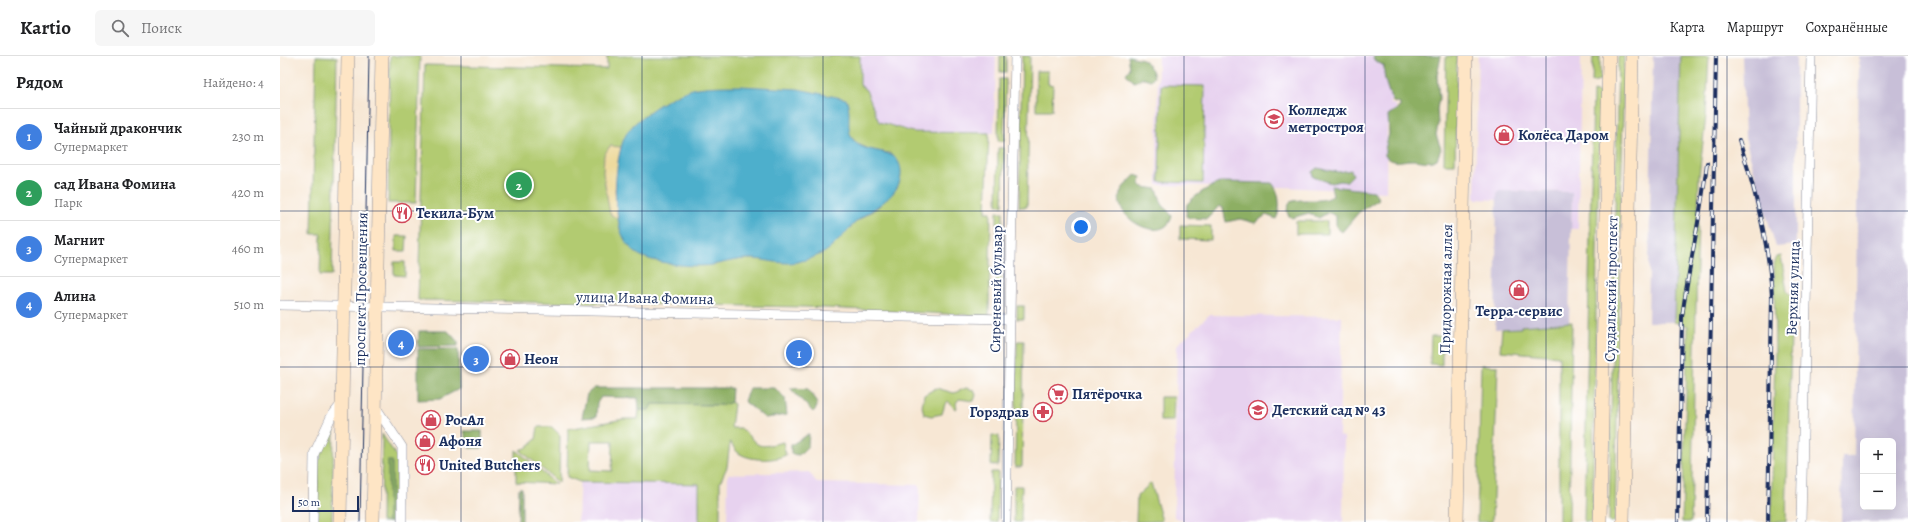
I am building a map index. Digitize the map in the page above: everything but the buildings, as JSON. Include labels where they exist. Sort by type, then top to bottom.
[{"type":"main road","name":"проспект Просвещения","points":[[340,522],[348,56]]},
{"type":"main road","name":"проспект Просвещения","points":[[373,522],[382,56]]},
{"type":"main road","name":"Придорожная аллея","points":[[1457,522],[1466,56]]},
{"type":"main road","name":"Суздальский проспект","points":[[1600,522],[1609,56]]},
{"type":"main road","name":"Суздальский проспект","points":[[1623,522],[1632,56]]},
{"type":"street","name":"Сиреневый бульвар","points":[[1006,522],[1015,56]]},
{"type":"street","name":"Верхняя улица","points":[[1801,522],[1806,284],[1809,241],[1811,56]]},
{"type":"street","name":"улица Ивана Фомина","points":[[280,305],[1010,319]]},
{"type":"street","points":[[313,522],[314,454],[330,417],[342,403]]},
{"type":"street","points":[[375,406],[402,447],[402,522]]},
{"type":"shaded area","points":[[860,56],[996,56],[994,133],[913,132],[879,122],[866,90],[860,85]]},
{"type":"shaded area","name":"Колледж метростроя","points":[[1158,56],[1389,56],[1388,91],[1391,92],[1391,104],[1396,105],[1396,112],[1390,125],[1387,125],[1386,192],[1282,187],[1157,185]]},
{"type":"shaded area","points":[[1478,56],[1581,56],[1578,229],[1571,229],[1572,192],[1497,191],[1497,200],[1475,199]]},
{"type":"shaded area","points":[[1653,56],[1681,56],[1674,322],[1648,322]]},
{"type":"shaded area","points":[[1742,56],[1796,56],[1796,245],[1776,247],[1760,194],[1745,137]]},
{"type":"shaded area","points":[[1859,56],[1908,56],[1908,522],[1841,522],[1842,456],[1854,456]]},
{"type":"shaded area","points":[[1497,191],[1572,192],[1569,322],[1521,326],[1521,328],[1495,329]]},
{"type":"shaded area","name":"Детский сад № 43","points":[[1209,315],[1342,317],[1339,436],[1344,437],[1343,522],[1185,522],[1174,517],[1177,345]]},
{"type":"shaded area","points":[[580,472],[708,472],[720,522],[578,522]]},
{"type":"shaded area","points":[[809,472],[817,483],[920,485],[919,522],[727,522],[728,474]]},
{"type":"green space","points":[[316,56],[337,57],[332,275],[320,275],[321,234],[312,234]]},
{"type":"green space","points":[[390,56],[420,56],[416,203],[388,203]]},
{"type":"green space","points":[[607,56],[860,56],[860,85],[866,90],[879,122],[913,132],[989,133],[986,212],[991,212],[989,316],[805,307],[418,300],[425,65],[607,69]],"holes":[[[697,88],[849,134],[862,146],[872,150],[890,153],[897,188],[877,208],[857,221],[832,247],[754,259],[739,259],[711,265],[688,265],[646,258],[620,230],[615,190],[633,125],[659,105],[679,94]]]},
{"type":"green space","points":[[1000,56],[1006,56],[1006,72],[1000,72]]},
{"type":"green space","points":[[1022,56],[1030,56],[1027,207],[1019,207]]},
{"type":"green space","points":[[1128,56],[1143,59],[1152,70],[1154,77],[1151,80],[1144,78],[1134,82],[1126,74],[1130,68]]},
{"type":"green space","points":[[1373,56],[1441,56],[1437,76],[1439,98],[1436,135],[1441,149],[1437,159],[1428,162],[1412,160],[1395,161],[1385,156],[1385,149],[1389,134],[1388,115],[1400,107],[1400,104],[1393,102],[1385,80],[1384,66],[1374,60]]},
{"type":"green space","points":[[1446,56],[1457,56],[1455,164],[1444,164]]},
{"type":"green space","points":[[1593,56],[1600,56],[1600,80],[1592,82]]},
{"type":"green space","points":[[1618,56],[1624,56],[1615,522],[1609,522]]},
{"type":"green space","points":[[1681,56],[1709,56],[1706,116],[1699,176],[1691,522],[1682,522],[1688,326],[1674,322]]},
{"type":"green space","points":[[1036,71],[1048,71],[1048,84],[1053,85],[1052,110],[1036,110]]},
{"type":"green space","points":[[999,79],[1006,79],[1004,141],[998,141]]},
{"type":"green space","points":[[1161,85],[1205,86],[1203,183],[1159,182]]},
{"type":"green space","points":[[1593,91],[1600,93],[1592,522],[1584,522]]},
{"type":"green space","points":[[998,148],[1004,148],[1003,205],[997,205]]},
{"type":"green space","points":[[1317,168],[1338,172],[1351,170],[1353,175],[1346,182],[1341,181],[1331,183],[1313,177],[1312,172]]},
{"type":"green space","points":[[1135,175],[1141,177],[1140,184],[1143,187],[1157,189],[1162,204],[1172,216],[1167,225],[1159,229],[1150,229],[1139,225],[1130,219],[1123,211],[1119,201],[1121,191]]},
{"type":"green space","points":[[1222,182],[1272,183],[1279,200],[1279,210],[1276,219],[1266,215],[1255,223],[1240,219],[1226,222],[1223,208],[1219,206],[1207,219],[1189,218],[1186,216],[1187,204],[1191,200],[1207,189]]},
{"type":"green space","points":[[1331,186],[1374,191],[1379,199],[1359,212],[1342,232],[1336,227],[1336,217],[1329,212],[1319,218],[1309,213],[1292,218],[1288,215],[1287,210],[1290,202],[1300,200],[1323,200],[1333,196]]},
{"type":"green space","points":[[997,212],[1003,212],[1001,298],[996,298]]},
{"type":"green space","points":[[1296,221],[1327,221],[1327,234],[1296,234]]},
{"type":"green space","points":[[1180,225],[1211,226],[1211,240],[1180,239]]},
{"type":"green space","points":[[396,236],[407,236],[406,251],[396,251]]},
{"type":"green space","points":[[1781,256],[1787,291],[1792,297],[1786,522],[1771,522],[1775,353],[1774,264],[1777,257]]},
{"type":"green space","points":[[394,262],[405,262],[405,276],[394,275]]},
{"type":"green space","points":[[1017,306],[1024,306],[1024,319],[1017,319]]},
{"type":"green space","points":[[1572,322],[1569,522],[1559,522],[1559,356],[1500,351],[1502,329]]},
{"type":"green space","points":[[419,331],[448,331],[458,342],[458,346],[418,347]]},
{"type":"green space","points":[[1431,336],[1442,336],[1442,365],[1430,364]]},
{"type":"green space","points":[[1017,341],[1024,341],[1022,467],[1015,467]]},
{"type":"green space","points":[[418,349],[458,349],[459,389],[440,399],[418,400]]},
{"type":"green space","points":[[1481,365],[1498,366],[1492,522],[1477,522]]},
{"type":"green space","points":[[594,388],[732,388],[731,402],[723,405],[652,404],[649,410],[639,410],[638,398],[601,397],[597,403],[596,417],[582,418],[587,394]]},
{"type":"green space","points":[[749,388],[775,388],[785,398],[787,415],[765,418],[744,401]]},
{"type":"green space","points":[[790,388],[808,389],[817,401],[816,409],[813,412]]},
{"type":"green space","points":[[936,388],[954,393],[966,388],[974,390],[976,395],[974,401],[959,399],[956,403],[957,408],[955,409],[948,401],[945,404],[942,414],[931,416],[924,414],[922,406],[924,395]]},
{"type":"green space","points":[[1160,397],[1174,397],[1173,421],[1160,421]]},
{"type":"green space","points":[[731,402],[734,404],[731,428],[741,428],[755,443],[762,446],[783,442],[786,455],[770,459],[751,458],[738,453],[730,442],[727,467],[720,482],[720,522],[699,522],[699,484],[580,482],[567,477],[568,429],[624,419],[638,419],[639,410],[649,410],[652,404],[723,405]],"holes":[[[591,441],[613,441],[612,471],[590,470]]]},
{"type":"green space","points":[[538,427],[552,427],[560,435],[559,483],[520,450],[526,448],[536,439]]},
{"type":"green space","points":[[331,429],[334,430],[332,522],[317,522],[318,463]]},
{"type":"green space","points":[[464,431],[482,431],[482,448],[469,448]]},
{"type":"green space","points":[[382,434],[397,457],[397,522],[381,522]]},
{"type":"green space","points":[[809,434],[808,446],[799,455],[791,454],[791,445]]},
{"type":"green space","points":[[992,435],[999,436],[998,466],[991,465]]},
{"type":"green space","points":[[516,450],[520,453],[556,484],[516,482]]},
{"type":"green space","points":[[388,461],[392,461],[392,522],[388,522]]},
{"type":"green space","points":[[991,472],[998,472],[997,522],[990,522]]},
{"type":"green space","points":[[1151,483],[1162,521],[1136,522],[1137,496]]},
{"type":"green space","points":[[1014,486],[1022,486],[1021,522],[1014,522]]},
{"type":"green space","points":[[519,488],[522,488],[522,522],[518,522]]},
{"type":"sand","points":[[610,146],[621,147],[615,190],[618,219],[610,214],[603,173],[604,155]]},
{"type":"water","points":[[713,86],[798,89],[846,99],[849,110],[851,137],[860,146],[895,157],[899,163],[901,171],[897,188],[892,195],[857,221],[829,249],[812,258],[792,263],[748,259],[694,266],[672,264],[642,257],[630,248],[623,236],[620,229],[616,201],[617,166],[621,147],[627,133],[649,112],[669,99],[688,90]]},
{"type":"tram line","points":[[360,522],[369,56]]},
{"type":"railway","points":[[1707,522],[1716,56]]},
{"type":"railway","points":[[1739,140],[1751,179],[1765,237],[1772,297],[1768,522]]},
{"type":"railway","points":[[1678,522],[1682,317],[1702,202],[1707,163]]},
{"type":"place","name":"Колледж метростроя","points":[[1274,119]]},
{"type":"place","name":"Колёса Даром","points":[[1504,135]]},
{"type":"place","name":"сад Ивана Фомина","points":[[519,185]]},
{"type":"place","name":"Текила-Бум","points":[[402,213]]},
{"type":"place","name":"Терра-сервис","points":[[1519,290]]},
{"type":"place","name":"Алина","points":[[401,343]]},
{"type":"place","name":"Чайный дракончик","points":[[799,353]]},
{"type":"place","name":"Магнит","points":[[476,359]]},
{"type":"place","name":"Неон","points":[[510,359]]},
{"type":"place","name":"Пятёрочка","points":[[1058,394]]},
{"type":"place","name":"Детский сад № 43","points":[[1258,410]]},
{"type":"place","name":"Горздрав","points":[[1043,412]]},
{"type":"place","name":"РосАл","points":[[431,420]]},
{"type":"place","name":"Афоня","points":[[425,441]]},
{"type":"place","name":"United Butchers","points":[[425,465]]}]
